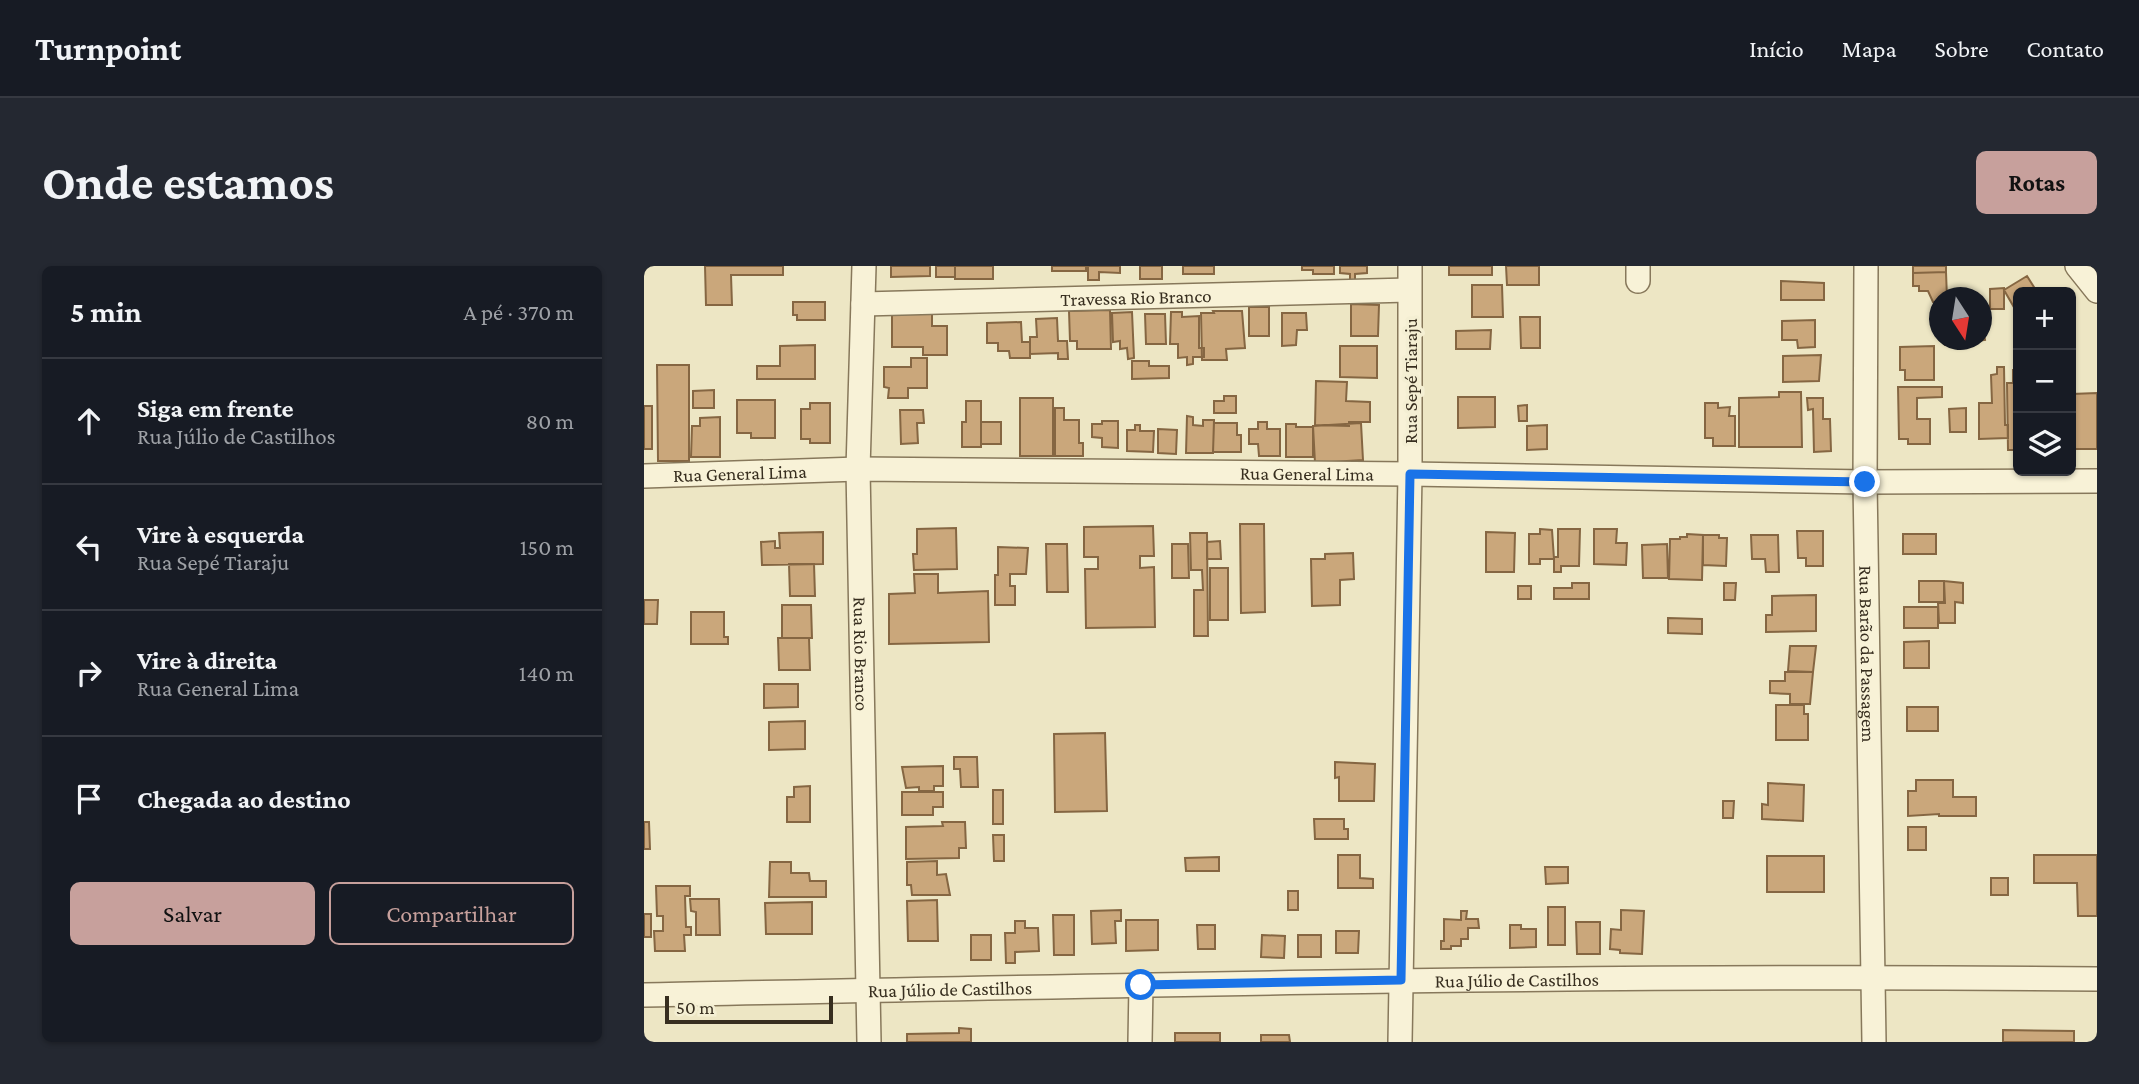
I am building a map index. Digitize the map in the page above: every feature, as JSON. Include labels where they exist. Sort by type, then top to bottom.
[{"type":"street","name":"Rua Rio Branco","points":[[864,266],[858,470],[869,1042]]},
{"type":"street","name":"Rua Sepé Tiaraju","points":[[1400,1042],[1410,474],[1410,266]]},
{"type":"street","name":"Rua Barão da Passagem","points":[[1866,266],[1865,482],[1874,1042]]},
{"type":"street","points":[[2077,266],[2097,291]]},
{"type":"street","name":"Travessa Rio Branco","points":[[863,304],[1409,290]]},
{"type":"street","name":"Rua General Lima","points":[[644,476],[858,470],[1410,474],[1865,482],[2097,481]]},
{"type":"street","name":"Rua Júlio de Castilhos","points":[[644,995],[1401,980],[1874,977],[2097,979]]},
{"type":"street","points":[[1140,1042],[1141,985]]},
{"type":"building","points":[[705,266],[783,266],[783,275],[731,275],[732,305],[706,305]]},
{"type":"building","points":[[891,266],[930,266],[930,276],[891,277]]},
{"type":"building","points":[[936,266],[955,266],[955,277],[936,277]]},
{"type":"building","points":[[955,266],[993,266],[993,279],[955,279]]},
{"type":"building","points":[[1052,266],[1086,266],[1086,271],[1052,271]]},
{"type":"building","points":[[1088,266],[1120,266],[1120,273],[1099,272],[1099,280],[1088,280]]},
{"type":"building","points":[[1140,266],[1162,266],[1162,279],[1140,279]]},
{"type":"building","points":[[1183,266],[1214,266],[1214,274],[1183,274]]},
{"type":"building","points":[[1302,266],[1334,266],[1334,274],[1313,274],[1313,270],[1302,270]]},
{"type":"building","points":[[1340,266],[1367,266],[1367,273],[1355,274],[1355,280],[1350,280],[1350,274],[1340,273]]},
{"type":"building","points":[[1449,266],[1492,266],[1492,275],[1449,275]]},
{"type":"building","points":[[1506,266],[1539,266],[1539,285],[1507,285]]},
{"type":"building","points":[[1913,266],[1946,266],[1946,272],[1913,273]]},
{"type":"building","points":[[1946,272],[1947,287],[1929,287],[1929,293],[1919,291],[1919,286],[1913,286],[1913,273]]},
{"type":"building","points":[[2027,276],[2034,287],[2013,287],[2013,306],[2004,290]]},
{"type":"building","points":[[1781,281],[1824,283],[1824,300],[1781,300]]},
{"type":"building","points":[[1472,285],[1502,285],[1503,317],[1472,317]]},
{"type":"building","points":[[2004,288],[2004,309],[1992,309],[1992,289]]},
{"type":"building","points":[[793,302],[825,302],[825,320],[797,320],[797,315],[793,315]]},
{"type":"building","points":[[1351,304],[1379,305],[1378,336],[1351,336]]},
{"type":"building","points":[[1249,307],[1269,307],[1269,336],[1249,336]]},
{"type":"building","points":[[1110,310],[1111,349],[1077,349],[1077,341],[1070,341],[1069,311]]},
{"type":"building","points":[[1213,311],[1242,311],[1245,348],[1226,349],[1227,360],[1202,360],[1201,313],[1214,313]]},
{"type":"building","points":[[1132,312],[1134,358],[1128,359],[1127,348],[1120,349],[1120,341],[1113,342],[1112,313]]},
{"type":"building","points":[[1171,312],[1182,312],[1182,317],[1199,316],[1199,348],[1204,348],[1204,357],[1193,357],[1193,364],[1187,365],[1187,357],[1178,358],[1178,344],[1170,344]]},
{"type":"building","points":[[892,313],[932,313],[932,326],[947,326],[947,355],[923,355],[923,347],[892,347]]},
{"type":"building","points":[[1282,313],[1306,313],[1307,330],[1297,330],[1296,345],[1282,346]]},
{"type":"building","points":[[1145,314],[1165,314],[1166,344],[1146,344]]},
{"type":"building","points":[[1520,317],[1540,317],[1540,348],[1521,348]]},
{"type":"building","points":[[1057,318],[1058,341],[1067,341],[1068,359],[1058,359],[1058,353],[1030,354],[1030,337],[1037,337],[1036,319]]},
{"type":"building","points":[[1815,320],[1815,347],[1798,348],[1797,340],[1782,340],[1782,321]]},
{"type":"building","points":[[1021,322],[1022,342],[1030,342],[1030,358],[1010,358],[1009,351],[998,351],[998,343],[987,343],[987,323]]},
{"type":"building","points":[[1491,330],[1490,349],[1456,349],[1456,331]]},
{"type":"building","points":[[815,345],[815,379],[757,379],[757,366],[780,366],[780,346]]},
{"type":"building","points":[[1340,346],[1377,346],[1377,378],[1340,377]]},
{"type":"building","points":[[1929,346],[1929,350],[1934,350],[1934,380],[1905,380],[1905,370],[1900,370],[1900,347]]},
{"type":"building","points":[[1821,355],[1819,381],[1783,382],[1783,356]]},
{"type":"building","points":[[911,358],[927,358],[927,388],[908,388],[908,398],[888,398],[889,388],[884,387],[884,367],[911,367]]},
{"type":"building","points":[[1132,361],[1149,361],[1149,366],[1169,366],[1169,378],[1132,379]]},
{"type":"building","points":[[657,365],[689,365],[689,461],[658,461]]},
{"type":"building","points":[[1997,367],[2004,367],[2005,425],[2008,425],[2008,438],[1979,439],[1979,403],[1992,403],[1991,375],[1997,374]]},
{"type":"building","points":[[1316,381],[1347,382],[1346,401],[1370,402],[1370,422],[1349,422],[1349,426],[1315,425]]},
{"type":"building","points":[[2007,383],[2013,383],[2013,450],[2008,450]]},
{"type":"building","points":[[1898,387],[1942,387],[1942,397],[1917,398],[1917,419],[1930,419],[1930,444],[1908,444],[1908,439],[1899,439]]},
{"type":"building","points":[[714,390],[714,408],[693,408],[693,391]]},
{"type":"building","points":[[1779,392],[1801,392],[1802,447],[1739,447],[1739,398],[1779,397]]},
{"type":"building","points":[[2097,393],[2097,449],[2076,449],[2076,394]]},
{"type":"building","points":[[1224,396],[1236,396],[1236,413],[1214,413],[1214,401],[1224,401]]},
{"type":"building","points":[[1458,397],[1495,397],[1495,427],[1458,428]]},
{"type":"building","points":[[1020,398],[1053,398],[1053,456],[1020,456]]},
{"type":"building","points":[[1807,398],[1823,398],[1823,419],[1830,419],[1831,451],[1814,452],[1813,409],[1808,410]]},
{"type":"building","points":[[737,400],[775,400],[775,438],[751,438],[751,433],[737,433]]},
{"type":"building","points":[[966,401],[981,401],[981,447],[962,447],[962,422],[966,422]]},
{"type":"building","points":[[810,403],[830,403],[830,443],[810,443],[810,439],[801,439],[801,409],[810,409]]},
{"type":"building","points":[[1705,403],[1718,403],[1718,408],[1730,407],[1729,416],[1735,416],[1735,446],[1713,446],[1713,438],[1705,438]]},
{"type":"building","points":[[1527,405],[1527,421],[1519,421],[1518,406]]},
{"type":"building","points":[[644,406],[652,406],[652,449],[644,449]]},
{"type":"building","points":[[1055,408],[1064,408],[1064,420],[1079,420],[1079,443],[1083,443],[1083,456],[1055,456]]},
{"type":"building","points":[[1966,408],[1966,432],[1950,432],[1949,409]]},
{"type":"building","points":[[900,410],[923,410],[924,423],[917,423],[918,443],[901,444]]},
{"type":"building","points":[[1187,416],[1193,417],[1193,425],[1203,426],[1203,420],[1214,420],[1213,453],[1186,453]]},
{"type":"building","points":[[720,417],[720,457],[691,457],[692,426],[700,426],[700,418]]},
{"type":"building","points":[[1102,421],[1118,421],[1118,448],[1102,447],[1102,438],[1092,437],[1092,424],[1102,424]]},
{"type":"building","points":[[981,422],[1001,422],[1001,444],[981,444]]},
{"type":"building","points":[[1258,422],[1267,422],[1267,429],[1280,429],[1280,456],[1259,456],[1258,444],[1249,444],[1249,429],[1258,429]]},
{"type":"building","points":[[1214,423],[1237,423],[1237,435],[1241,435],[1241,452],[1213,452]]},
{"type":"building","points":[[1361,423],[1363,460],[1315,463],[1313,426]]},
{"type":"building","points":[[1286,424],[1313,427],[1313,457],[1286,457]]},
{"type":"building","points":[[1135,425],[1140,425],[1140,431],[1154,431],[1153,452],[1127,451],[1127,430],[1135,430]]},
{"type":"building","points":[[1547,425],[1547,449],[1527,450],[1527,426]]},
{"type":"building","points":[[1158,429],[1177,430],[1176,454],[1158,453]]},
{"type":"building","points":[[1240,524],[1264,524],[1265,612],[1241,613]]},
{"type":"building","points":[[1153,526],[1154,556],[1140,556],[1140,568],[1154,567],[1155,627],[1086,628],[1085,569],[1098,569],[1098,557],[1084,557],[1084,527]]},
{"type":"building","points":[[956,528],[957,569],[914,570],[913,554],[917,554],[917,529]]},
{"type":"building","points":[[1540,529],[1552,530],[1554,559],[1540,559],[1540,564],[1529,564],[1529,534],[1540,534]]},
{"type":"building","points":[[1558,529],[1580,529],[1579,566],[1561,566],[1561,572],[1554,572],[1554,557],[1558,557]]},
{"type":"building","points":[[1594,529],[1617,529],[1616,543],[1627,543],[1626,565],[1594,564]]},
{"type":"building","points":[[1797,531],[1823,531],[1823,566],[1806,566],[1806,558],[1798,558]]},
{"type":"building","points":[[823,532],[823,564],[762,565],[761,542],[775,541],[775,548],[780,548],[779,533]]},
{"type":"building","points":[[1486,532],[1515,533],[1514,572],[1486,572]]},
{"type":"building","points":[[1190,533],[1207,533],[1208,636],[1194,636],[1194,590],[1203,590],[1202,570],[1191,570]]},
{"type":"building","points":[[1687,534],[1703,535],[1702,580],[1669,579],[1670,539],[1687,537]]},
{"type":"building","points":[[1903,534],[1936,534],[1936,554],[1903,554]]},
{"type":"building","points":[[1703,535],[1727,538],[1726,566],[1703,565]]},
{"type":"building","points":[[1751,535],[1778,535],[1779,572],[1766,572],[1765,559],[1752,559]]},
{"type":"building","points":[[1220,541],[1221,559],[1207,559],[1207,542]]},
{"type":"building","points":[[1046,544],[1067,544],[1068,592],[1047,592]]},
{"type":"building","points":[[1172,544],[1188,544],[1189,578],[1172,578]]},
{"type":"building","points":[[1667,544],[1668,578],[1643,578],[1642,545]]},
{"type":"building","points":[[998,547],[1028,548],[1026,574],[1010,574],[1010,586],[1015,586],[1015,605],[995,605]]},
{"type":"building","points":[[1353,553],[1354,579],[1340,580],[1340,605],[1312,606],[1311,559],[1325,559],[1325,554]]},
{"type":"building","points":[[789,564],[814,564],[815,596],[790,596]]},
{"type":"building","points":[[1210,568],[1228,568],[1228,620],[1210,620]]},
{"type":"building","points":[[914,574],[938,574],[938,593],[988,591],[989,642],[889,644],[889,594],[915,593]]},
{"type":"building","points":[[1919,581],[1944,581],[1944,602],[1919,602]]},
{"type":"building","points":[[1944,581],[1963,583],[1963,603],[1955,602],[1955,623],[1939,623],[1938,603],[1945,603]]},
{"type":"building","points":[[1572,583],[1589,583],[1589,599],[1554,599],[1554,588],[1572,588]]},
{"type":"building","points":[[1724,583],[1736,583],[1735,600],[1724,600]]},
{"type":"building","points":[[1518,586],[1531,586],[1531,599],[1518,599]]},
{"type":"building","points":[[1816,595],[1816,631],[1766,632],[1766,615],[1772,615],[1772,596]]},
{"type":"building","points":[[644,600],[658,600],[657,624],[644,624]]},
{"type":"building","points":[[782,605],[811,605],[812,638],[782,638]]},
{"type":"building","points":[[1904,607],[1938,607],[1938,628],[1904,628]]},
{"type":"building","points":[[691,612],[724,612],[724,637],[728,637],[728,644],[691,644]]},
{"type":"building","points":[[1668,618],[1702,619],[1702,634],[1668,633]]},
{"type":"building","points":[[778,638],[809,638],[810,670],[779,670]]},
{"type":"building","points":[[1929,641],[1929,668],[1904,668],[1904,642]]},
{"type":"building","points":[[1790,646],[1816,646],[1813,672],[1788,671]]},
{"type":"building","points":[[1785,672],[1813,672],[1810,704],[1790,704],[1790,694],[1770,693],[1770,681],[1785,681]]},
{"type":"building","points":[[764,684],[798,684],[798,707],[764,708]]},
{"type":"building","points":[[1776,705],[1804,705],[1804,714],[1808,714],[1808,740],[1776,740]]},
{"type":"building","points":[[1907,707],[1938,707],[1938,731],[1907,731]]},
{"type":"building","points":[[805,721],[805,749],[769,750],[769,722]]},
{"type":"building","points":[[1105,733],[1107,811],[1055,812],[1054,734]]},
{"type":"building","points":[[954,757],[977,757],[978,787],[961,787],[960,769],[954,769]]},
{"type":"building","points":[[1335,762],[1375,764],[1374,801],[1339,801],[1339,777],[1335,778]]},
{"type":"building","points":[[943,766],[943,786],[934,786],[934,791],[919,791],[919,787],[906,788],[902,767]]},
{"type":"building","points":[[1916,780],[1953,780],[1953,797],[1976,797],[1976,816],[1908,816],[1908,791],[1916,791]]},
{"type":"building","points":[[1768,783],[1804,785],[1803,821],[1762,819],[1762,804],[1768,805]]},
{"type":"building","points":[[810,786],[810,822],[787,822],[787,797],[794,797],[794,787]]},
{"type":"building","points":[[993,790],[1003,790],[1003,824],[993,824]]},
{"type":"building","points":[[902,792],[943,792],[943,807],[933,807],[933,815],[902,815]]},
{"type":"building","points":[[1723,801],[1734,801],[1733,818],[1723,818]]},
{"type":"building","points":[[1314,819],[1344,819],[1348,839],[1315,839]]},
{"type":"building","points":[[644,822],[649,822],[650,849],[644,849]]},
{"type":"building","points":[[942,822],[965,822],[966,848],[959,848],[959,858],[906,859],[906,827],[943,826]]},
{"type":"building","points":[[1908,827],[1926,827],[1926,850],[1908,850]]},
{"type":"building","points":[[993,835],[1004,835],[1004,861],[994,861]]},
{"type":"building","points":[[1338,855],[1360,855],[1360,878],[1373,879],[1373,888],[1338,888]]},
{"type":"building","points":[[2034,855],[2097,855],[2097,916],[2078,916],[2077,883],[2034,883]]},
{"type":"building","points":[[1767,856],[1824,856],[1824,892],[1767,892]]},
{"type":"building","points":[[1219,857],[1219,871],[1186,871],[1185,858]]},
{"type":"building","points":[[937,861],[937,875],[946,874],[950,895],[912,895],[911,885],[907,885],[907,862]]},
{"type":"building","points":[[770,862],[791,862],[791,873],[809,873],[810,881],[826,881],[826,897],[769,897]]},
{"type":"building","points":[[1545,867],[1568,867],[1568,883],[1546,884]]},
{"type":"building","points":[[1991,878],[2008,878],[2008,895],[1991,895]]},
{"type":"building","points":[[656,886],[690,886],[690,896],[685,896],[686,927],[691,927],[691,935],[684,935],[685,951],[655,951],[654,931],[663,931],[663,916],[657,916]]},
{"type":"building","points":[[1288,891],[1298,891],[1298,910],[1288,910]]},
{"type":"building","points":[[690,899],[719,899],[720,935],[696,935],[696,912],[691,911]]},
{"type":"building","points":[[937,900],[938,941],[908,941],[907,901]]},
{"type":"building","points":[[812,902],[812,934],[766,934],[765,903]]},
{"type":"building","points":[[1548,907],[1565,907],[1565,945],[1548,945]]},
{"type":"building","points":[[1121,910],[1121,921],[1115,921],[1116,943],[1092,944],[1091,911]]},
{"type":"building","points":[[1621,910],[1644,911],[1642,954],[1620,953],[1620,950],[1610,949],[1611,929],[1621,930]]},
{"type":"building","points":[[1461,911],[1467,911],[1466,919],[1478,919],[1479,928],[1468,928],[1468,939],[1461,939],[1461,946],[1441,949],[1441,941],[1444,941],[1444,919],[1461,920]]},
{"type":"building","points":[[644,914],[651,914],[651,937],[644,937]]},
{"type":"building","points":[[1053,915],[1074,915],[1074,955],[1054,955]]},
{"type":"building","points":[[1126,920],[1158,920],[1158,950],[1126,951]]},
{"type":"building","points":[[1015,921],[1025,921],[1025,928],[1038,928],[1039,951],[1015,952],[1015,963],[1006,963],[1005,933],[1015,933]]},
{"type":"building","points":[[1576,922],[1600,922],[1600,954],[1577,954]]},
{"type":"building","points":[[1197,925],[1215,925],[1215,949],[1198,949]]},
{"type":"building","points":[[1510,925],[1521,925],[1521,929],[1536,929],[1536,947],[1510,948]]},
{"type":"building","points":[[1336,931],[1359,931],[1358,953],[1336,953]]},
{"type":"building","points":[[971,935],[991,935],[991,960],[971,960]]},
{"type":"building","points":[[1262,935],[1285,936],[1284,958],[1261,957]]},
{"type":"building","points":[[1298,935],[1321,935],[1321,957],[1298,957]]},
{"type":"building","points":[[959,1028],[971,1029],[971,1042],[907,1042],[907,1034],[959,1033]]},
{"type":"building","points":[[2003,1030],[2074,1031],[2074,1042],[2003,1042]]},
{"type":"building","points":[[1175,1033],[1220,1033],[1220,1042],[1175,1042]]},
{"type":"building","points":[[1261,1035],[1289,1035],[1290,1042],[1261,1042]]},
{"type":"route","points":[[1141,985],[1401,980],[1410,474],[1865,482]]}]
